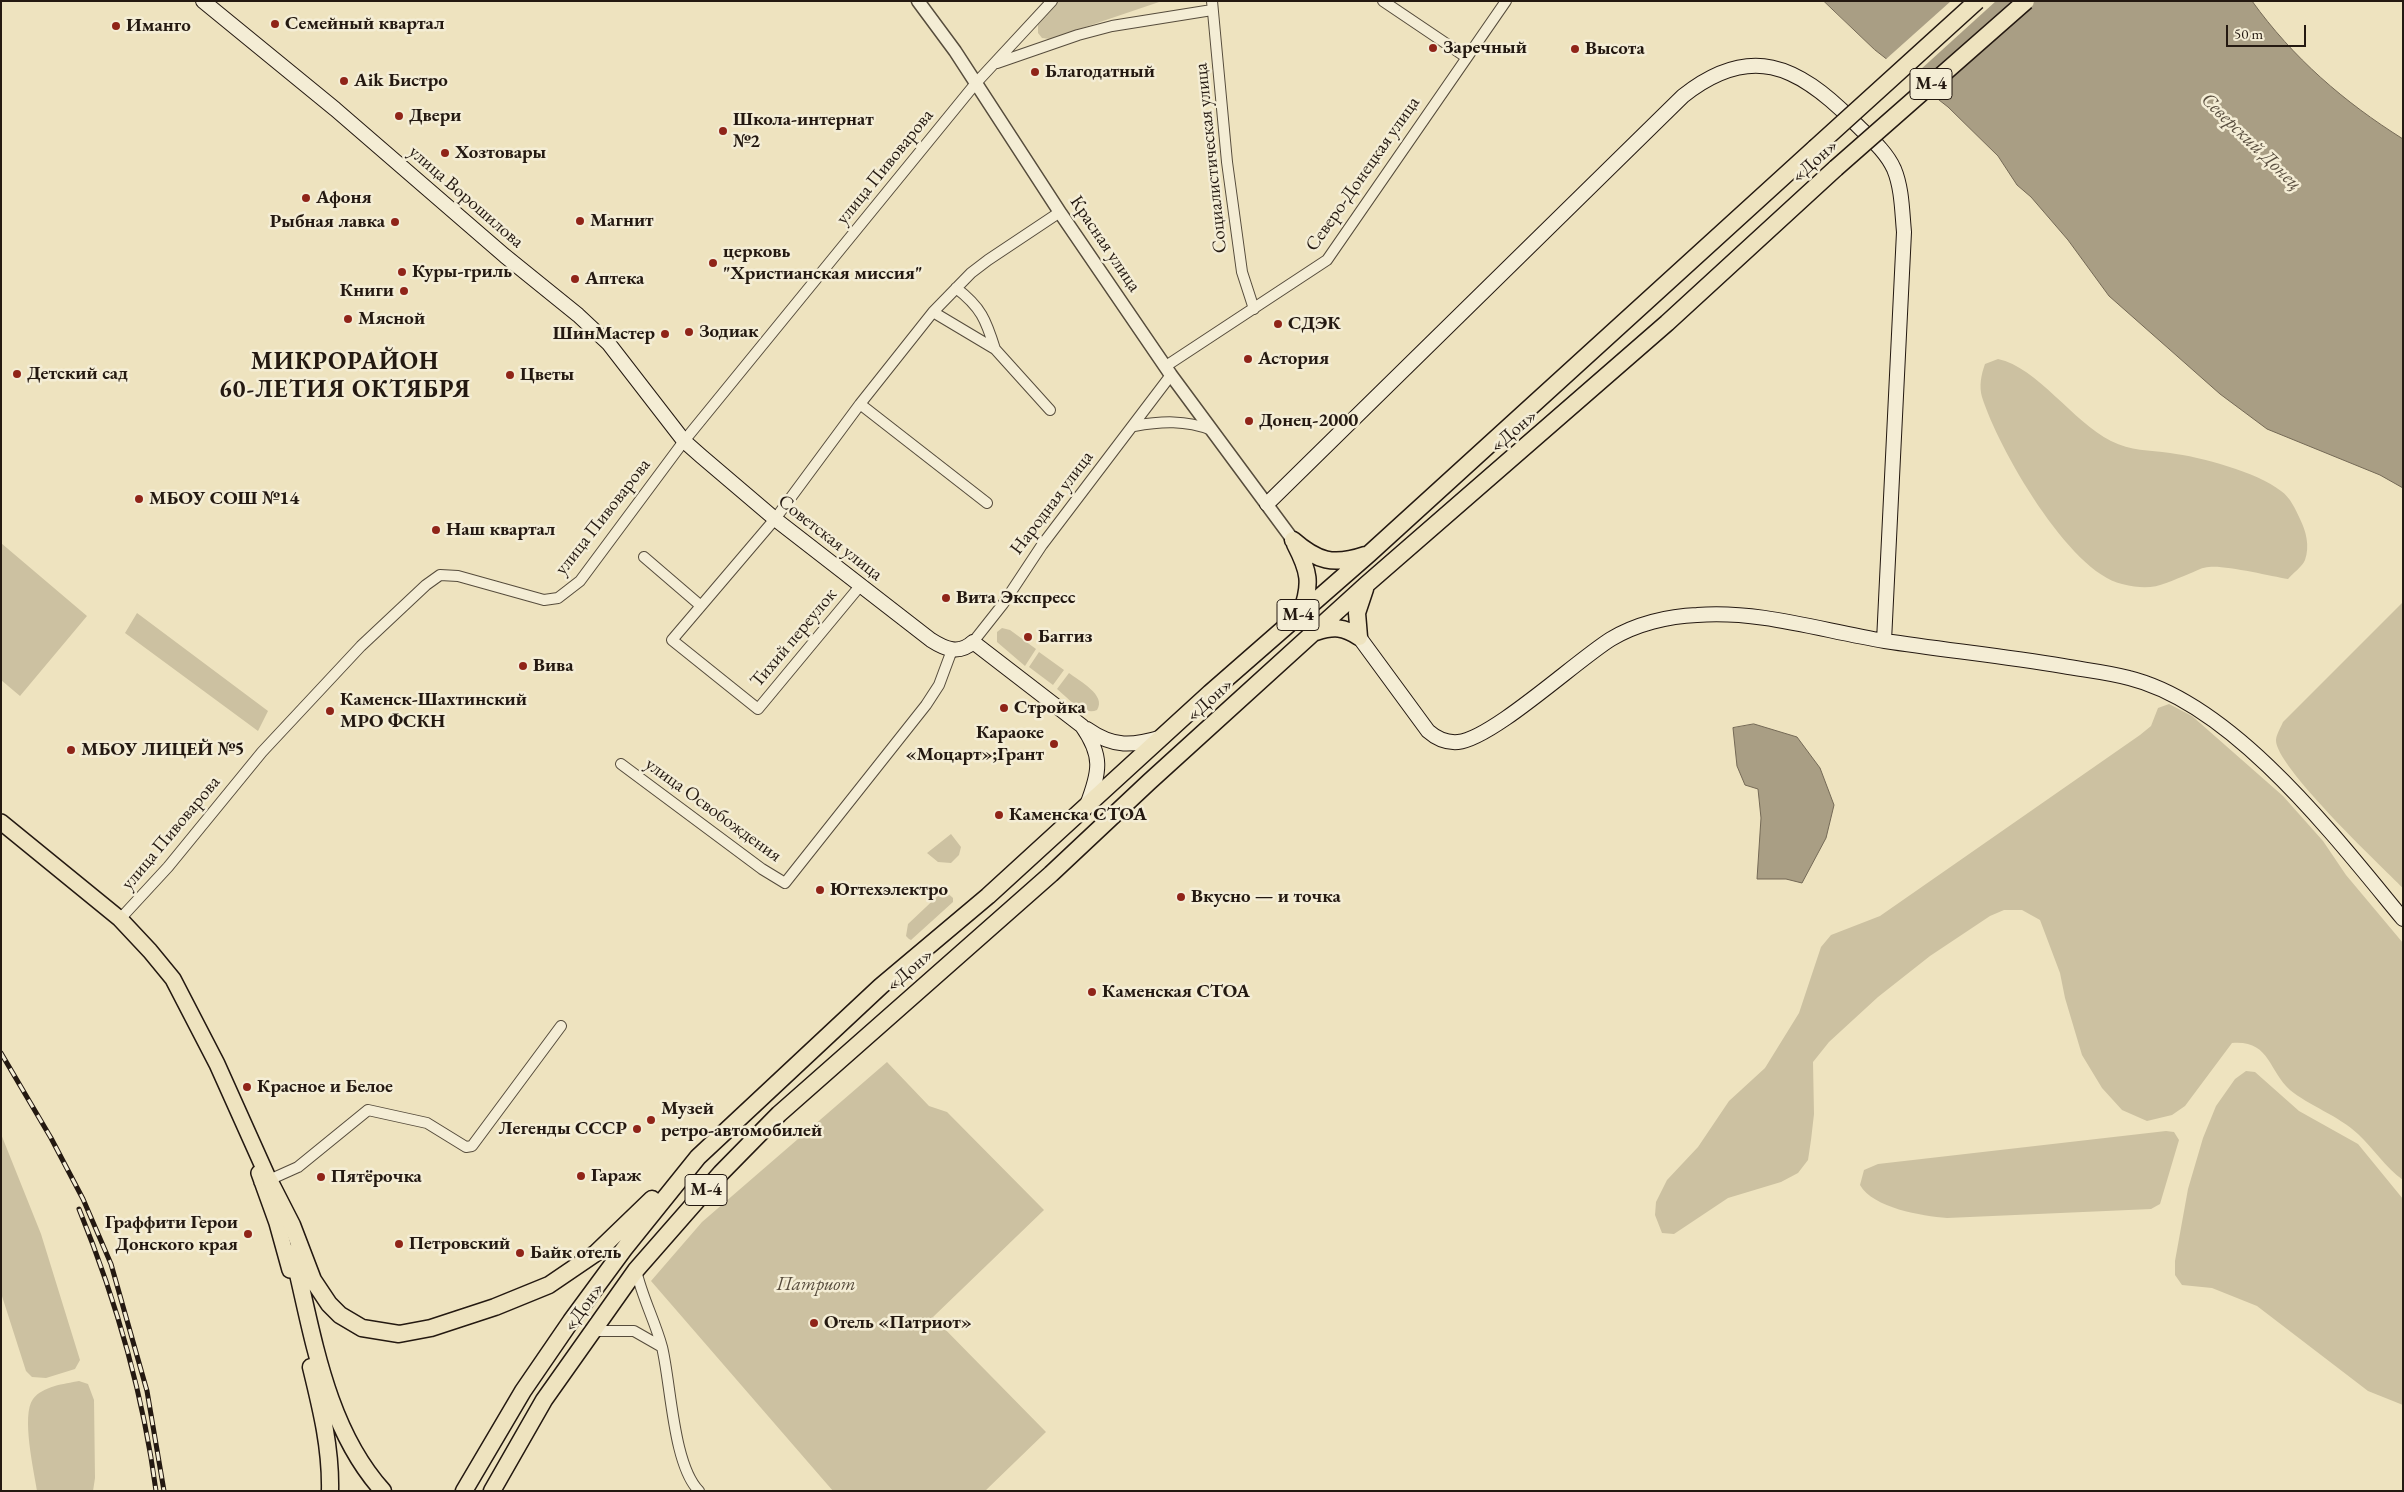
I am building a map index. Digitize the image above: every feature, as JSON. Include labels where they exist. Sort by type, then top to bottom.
[{"type":"highway","name":"«Дон»","points":[[464,1491],[523,1390],[571,1321],[624,1249],[698,1157],[779,1079],[881,986],[988,896],[1369,554],[1977,1]]},
{"type":"highway","name":"«Дон»","points":[[492,1491],[544,1400],[636,1270],[721,1173],[779,1114],[1051,874],[1367,584],[1667,323],[1836,168],[2026,1]]},
{"type":"highway","points":[[1292,540],[1308,553],[1328,561],[1350,560],[1369,554]]},
{"type":"highway","points":[[1292,540],[1308,572],[1307,596],[1301,614]]},
{"type":"highway","points":[[1359,637],[1357,613],[1367,584]]},
{"type":"highway","points":[[1314,633],[1338,627],[1348,630],[1359,637]]},
{"type":"highway","points":[[266,1181],[292,1226],[313,1280],[329,1304],[340,1315],[362,1328],[399,1334],[431,1328],[508,1302],[549,1285],[576,1269],[613,1238],[672,1179],[698,1157]]},
{"type":"highway","points":[[266,1181],[293,1253],[324,1378],[338,1420],[354,1454],[383,1491]]},
{"type":"highway","points":[[300,1309],[306,1347],[324,1422],[328,1450],[330,1491]]},
{"type":"highway","points":[[300,1309],[332,1421],[348,1458],[374,1491]]},
{"type":"main road","name":"улица Ворошилова","points":[[203,1],[335,109],[511,261],[584,320],[609,344],[633,372],[684,441]]},
{"type":"main road","points":[[1267,504],[1683,96],[1706,79],[1731,69],[1749,66],[1776,68],[1802,78],[1817,88],[1884,152],[1893,168],[1901,196],[1904,232],[1884,641]]},
{"type":"main road","name":"Советская улица","points":[[684,441],[775,519],[931,640],[962,647],[1082,726],[1093,742],[1099,762],[1098,772],[1086,808]]},
{"type":"main road","points":[[1359,637],[1428,731],[1436,738],[1460,742],[1487,730],[1514,712],[1612,638],[1654,622],[1696,614],[1742,616],[1786,622],[1884,641],[2004,656],[2130,678],[2174,696],[2224,726],[2313,812],[2403,919]]},
{"type":"main road","points":[[1082,726],[1104,740],[1118,744],[1142,742],[1164,737]]},
{"type":"main road","points":[[1,822],[120,919],[150,951],[182,993],[217,1064],[266,1181],[300,1309]]},
{"type":"street","name":"Красная улица","points":[[918,1],[976,83],[1060,212],[1168,371],[1292,540]]},
{"type":"street","name":"улица Пивоварова","points":[[120,919],[168,867],[262,752],[361,646],[426,585],[440,575],[458,576],[544,600],[558,598],[583,577],[684,441],[976,83],[1052,1]]},
{"type":"street","points":[[1383,1],[1466,56]]},
{"type":"street","name":"Северо-Донецкая улица","points":[[1168,371],[1254,309],[1327,260],[1466,56],[1506,1]]},
{"type":"street","points":[[994,64],[1078,35],[1112,26],[1212,6]]},
{"type":"street","name":"Социалистическая улица","points":[[1212,6],[1227,162],[1242,272],[1254,309]]},
{"type":"street","name":"Тихий переулок","points":[[860,586],[758,709],[672,640],[775,519],[860,404],[933,312],[956,288],[988,260],[1060,212]]},
{"type":"street","points":[[956,288],[979,308],[986,320],[996,349]]},
{"type":"street","points":[[933,312],[996,349],[1050,410]]},
{"type":"street","name":"Народная улица","points":[[785,883],[926,705],[962,647],[1003,604],[1042,545],[1134,426],[1168,371]]},
{"type":"street","points":[[860,404],[987,503]]},
{"type":"street","points":[[1134,426],[1177,422],[1191,423],[1213,431]]},
{"type":"street","points":[[644,557],[701,606]]},
{"type":"street","name":"улица Освобождения","points":[[621,764],[762,869],[785,883]]},
{"type":"street","points":[[266,1181],[298,1167],[368,1110],[427,1123],[466,1146],[472,1146],[561,1026]]},
{"type":"street","points":[[636,1270],[644,1300],[662,1347],[680,1453],[686,1472],[699,1491]]},
{"type":"street","points":[[591,1331],[634,1331],[662,1347]]},
{"type":"green space","points":[[1058,1],[1162,1],[1050,39],[1042,38],[1038,33],[1038,23]]},
{"type":"green space","points":[[1998,359],[2012,364],[2041,383],[2083,421],[2111,441],[2133,448],[2183,455],[2228,466],[2271,484],[2287,497],[2295,508],[2302,524],[2307,544],[2304,562],[2288,579],[2236,569],[2209,567],[2158,586],[2142,587],[2122,584],[2101,575],[2080,557],[2038,505],[2019,475],[1990,419],[1982,397],[1982,376],[1985,364]]},
{"type":"green space","points":[[1,543],[87,616],[20,696],[1,680]]},
{"type":"green space","points":[[2403,602],[2403,888],[2352,838],[2310,792],[2280,753],[2276,740],[2283,722]]},
{"type":"green space","points":[[137,613],[268,711],[258,731],[125,633]]},
{"type":"green space","points":[[1002,628],[1010,630],[1036,649],[1025,666],[997,642],[997,632]]},
{"type":"green space","points":[[1039,652],[1064,670],[1053,685],[1029,667]]},
{"type":"green space","points":[[1069,673],[1095,694],[1099,704],[1097,710],[1086,711],[1057,689]]},
{"type":"green space","points":[[2169,704],[2192,716],[2283,796],[2323,841],[2346,875],[2403,943],[2403,1180],[2350,1128],[2290,1090],[2261,1051],[2254,1046],[2244,1043],[2232,1043],[2185,1106],[2172,1115],[2147,1121],[2122,1110],[2102,1088],[2082,1055],[2065,998],[2060,973],[2040,920],[2022,910],[2004,910],[1990,916],[1930,956],[1878,997],[1829,1042],[1813,1062],[1814,1114],[1811,1140],[1808,1160],[1798,1173],[1781,1182],[1728,1198],[1674,1234],[1662,1233],[1655,1215],[1656,1202],[1667,1180],[1698,1147],[1729,1101],[1765,1068],[1799,1013],[1821,947],[1831,935],[1880,916],[2140,735],[2151,726],[2158,708]]},
{"type":"green space","points":[[951,834],[961,847],[959,855],[951,863],[938,862],[927,853]]},
{"type":"green space","points":[[944,890],[953,898],[953,902],[911,940],[909,939],[906,936],[908,924]]},
{"type":"green space","name":"Патриот","points":[[887,1062],[929,1106],[947,1112],[1044,1210],[933,1317],[1046,1432],[985,1491],[833,1491],[651,1281],[702,1222]]},
{"type":"green space","points":[[2246,1071],[2255,1072],[2299,1111],[2358,1144],[2403,1199],[2403,1405],[2368,1391],[2257,1306],[2212,1288],[2182,1285],[2175,1275],[2175,1261],[2188,1189],[2203,1138],[2216,1106],[2235,1079]]},
{"type":"green space","points":[[2166,1131],[2174,1132],[2179,1140],[2160,1204],[2151,1209],[1947,1218],[1912,1213],[1887,1205],[1866,1193],[1860,1185],[1864,1170],[1878,1164]]},
{"type":"green space","points":[[1,1134],[41,1234],[80,1360],[75,1369],[46,1378],[32,1377],[26,1371],[1,1293]]},
{"type":"green space","points":[[79,1381],[88,1384],[94,1400],[95,1478],[93,1491],[37,1491],[28,1430],[28,1417],[33,1399],[42,1391],[54,1386]]},
{"type":"water","name":"Северский Донец","points":[[1824,1],[2252,1],[2302,60],[2360,110],[2403,139],[2403,488],[2380,475],[2267,429],[2220,394],[2109,296],[2068,240],[2031,197],[2017,185],[1998,156],[1948,107],[1875,50]]},
{"type":"water","points":[[1754,724],[1797,737],[1820,768],[1834,805],[1826,838],[1802,883],[1786,879],[1757,879],[1761,818],[1758,789],[1745,785],[1737,766],[1733,728]]},
{"type":"pier","points":[[1951,1],[1996,1],[1909,80],[1885,60]]},
{"type":"railway","points":[[1,1053],[51,1138],[83,1199],[111,1264],[147,1391],[164,1491]]},
{"type":"railway","points":[[79,1209],[105,1278],[136,1383],[156,1491]]},
{"type":"place","name":"Семейный квартал","points":[[275,24]]},
{"type":"place","name":"Иманго","points":[[116,26]]},
{"type":"place","name":"Заречный","points":[[1433,48]]},
{"type":"place","name":"Высота","points":[[1575,49]]},
{"type":"place","name":"Благодатный","points":[[1035,72]]},
{"type":"place","name":"Aik Бистро","points":[[344,81]]},
{"type":"place","name":"Двери","points":[[399,116]]},
{"type":"place","name":"Школа-интернат №2","points":[[723,131]]},
{"type":"place","name":"Хозтовары","points":[[445,153]]},
{"type":"place","name":"Афоня","points":[[306,198]]},
{"type":"place","name":"Магнит","points":[[580,221]]},
{"type":"place","name":"Рыбная лавка","points":[[395,222]]},
{"type":"place","name":"церковь \"Христианская миссия\"","points":[[713,263]]},
{"type":"place","name":"Куры-гриль","points":[[402,272]]},
{"type":"place","name":"Аптека","points":[[575,279]]},
{"type":"place","name":"Книги","points":[[404,291]]},
{"type":"place","name":"Мясной","points":[[348,319]]},
{"type":"place","name":"СДЭК","points":[[1278,324]]},
{"type":"place","name":"Зодиак","points":[[689,332]]},
{"type":"place","name":"ШинМастер","points":[[665,334]]},
{"type":"place","name":"Астория","points":[[1248,359]]},
{"type":"place","name":"Детский сад","points":[[17,374]]},
{"type":"place","name":"Цветы","points":[[510,375]]},
{"type":"place","name":"Донец-2000","points":[[1249,421]]},
{"type":"place","name":"МБОУ СОШ №14","points":[[139,499]]},
{"type":"place","name":"Наш квартал","points":[[436,530]]},
{"type":"place","name":"Вита Экспресс","points":[[946,598]]},
{"type":"place","name":"Баггиз","points":[[1028,637]]},
{"type":"place","name":"Вива","points":[[523,666]]},
{"type":"place","name":"Стройка","points":[[1004,708]]},
{"type":"place","name":"Каменск-Шахтинский МРО ФСКН","points":[[330,711]]},
{"type":"place","name":"Караоке «Моцарт»;Грант","points":[[1054,744]]},
{"type":"place","name":"МБОУ ЛИЦЕЙ №5","points":[[71,750]]},
{"type":"place","name":"Каменска СТОА","points":[[999,815]]},
{"type":"place","name":"Югтехэлектро","points":[[820,890]]},
{"type":"place","name":"Вкусно — и точка","points":[[1181,897]]},
{"type":"place","name":"Каменская СТОА","points":[[1092,992]]},
{"type":"place","name":"Красное и Белое","points":[[247,1087]]},
{"type":"place","name":"Музей ретро-автомобилей","points":[[651,1120]]},
{"type":"place","name":"Легенды СССР","points":[[637,1129]]},
{"type":"place","name":"Гараж","points":[[581,1176]]},
{"type":"place","name":"Пятёрочка","points":[[321,1177]]},
{"type":"place","name":"Граффити Герои Донского края","points":[[248,1234]]},
{"type":"place","name":"Петровский","points":[[399,1244]]},
{"type":"place","name":"Байк отель","points":[[520,1253]]},
{"type":"place","name":"Отель «Патриот»","points":[[814,1323]]},
{"type":"district","name":"МИКРОРАЙОН 60-ЛЕТИЯ ОКТЯБРЯ","points":[[345,376]]}]
